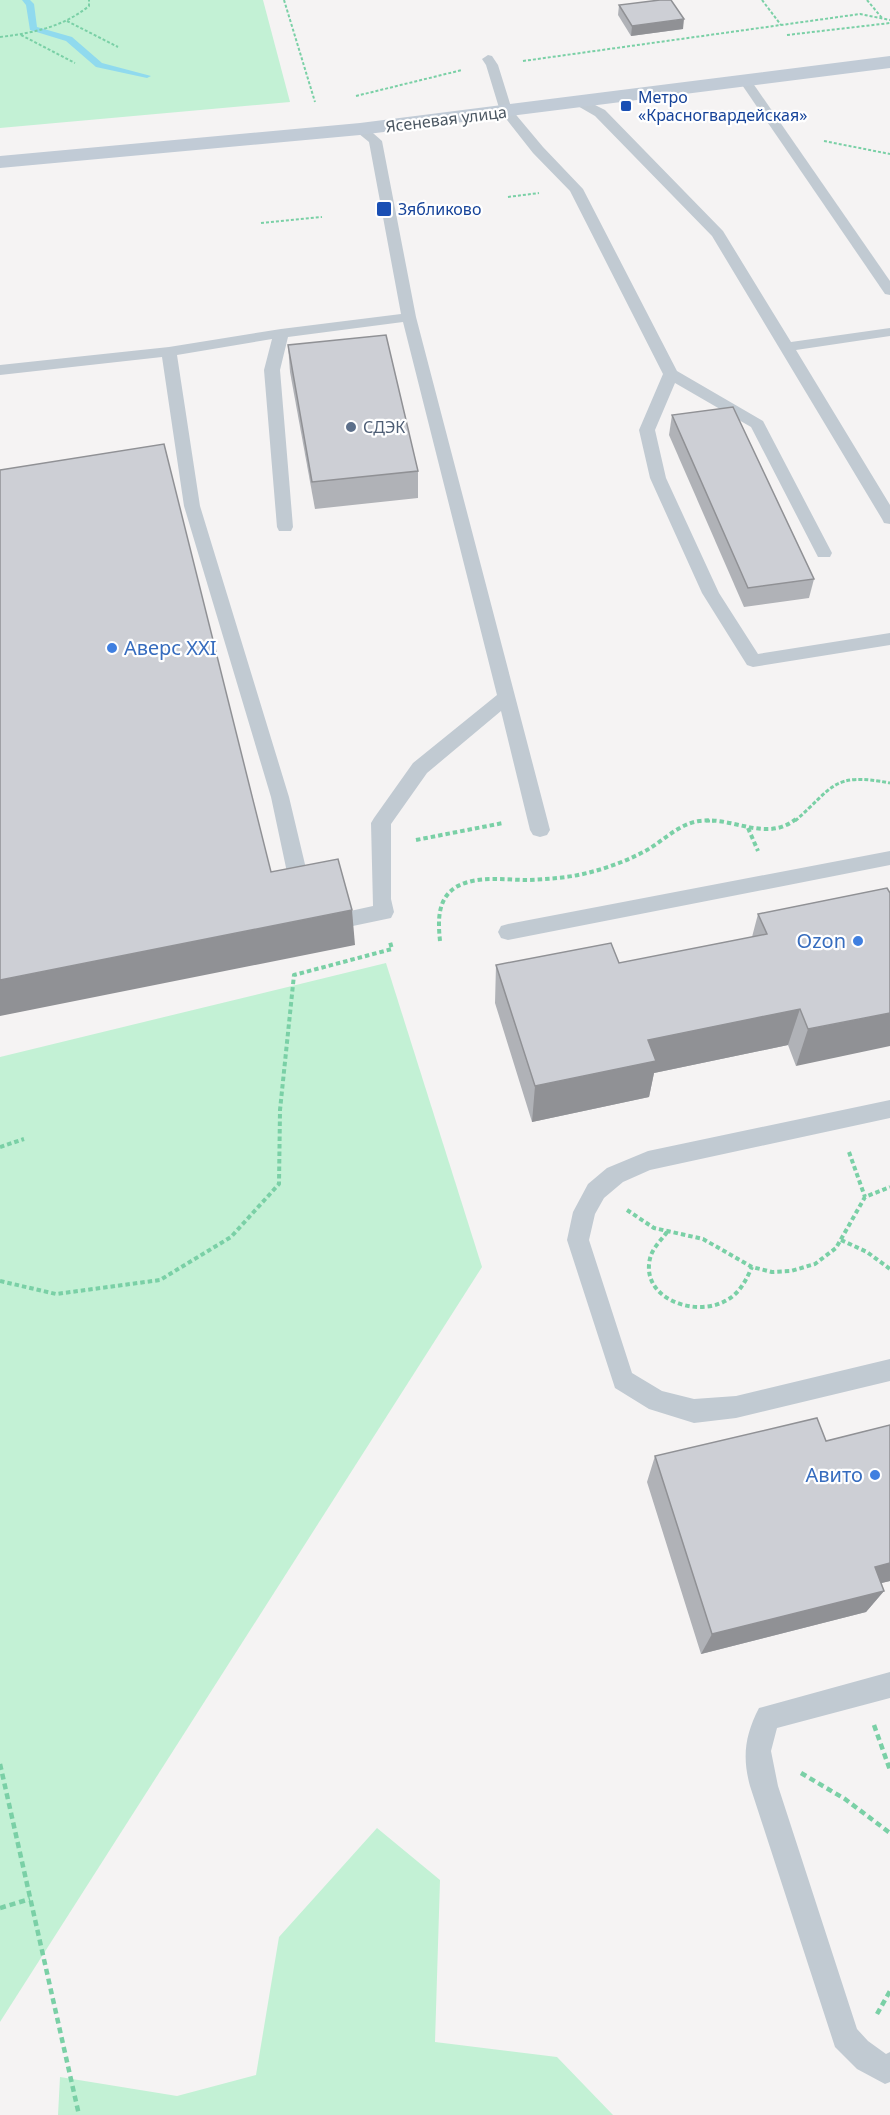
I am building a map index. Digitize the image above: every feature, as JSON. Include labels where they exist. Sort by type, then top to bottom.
[{"type":"main road","name":"Ясеневая улица","points":[[0,162],[360,129],[890,62]]},
{"type":"lane","points":[[490,62],[506,111],[538,150],[576,189],[671,374],[757,424],[824,553]]},
{"type":"lane","points":[[746,82],[890,291]]},
{"type":"lane","points":[[581,102],[600,113],[718,234],[890,519]]},
{"type":"lane","points":[[360,129],[375,141],[409,317],[538,823]]},
{"type":"lane","points":[[0,370],[169,352],[281,333],[409,317]]},
{"type":"lane","points":[[786,347],[890,332]]},
{"type":"lane","points":[[281,333],[272,370],[285,527]]},
{"type":"lane","points":[[169,352],[192,506],[280,798],[298,877]]},
{"type":"lane","points":[[671,374],[647,430],[658,478],[711,593],[753,661],[890,639]]},
{"type":"lane","points":[[348,919],[384,912],[381,823],[420,768],[506,697]]},
{"type":"lane","points":[[508,932],[890,858]]},
{"type":"lane","points":[[890,1109],[648,1161],[615,1174],[596,1191],[584,1212],[578,1240],[623,1380],[657,1401],[694,1411],[736,1407],[890,1370]]},
{"type":"lane","points":[[890,1685],[768,1718],[759,1736],[757,1749],[758,1767],[845,2037],[856,2052],[869,2061],[885,2069],[890,2067]]},
{"type":"path","points":[[0,37],[38,32],[67,20],[79,15],[89,6],[89,0]]},
{"type":"path","points":[[284,0],[316,104]]},
{"type":"path","points":[[762,0],[781,25]]},
{"type":"path","points":[[867,0],[883,18],[890,22]]},
{"type":"path","points":[[357,96],[490,62],[860,14],[883,18]]},
{"type":"path","points":[[67,20],[118,47]]},
{"type":"path","points":[[787,35],[890,22]]},
{"type":"path","points":[[20,34],[75,63]]},
{"type":"path","points":[[782,132],[890,154]]},
{"type":"path","points":[[261,223],[322,217]]},
{"type":"path","points":[[440,941],[438,918],[442,900],[453,889],[471,880],[486,878],[541,880],[573,876],[628,859],[658,843],[670,832],[695,822],[716,819],[755,829],[776,829],[796,820],[830,784],[855,778],[890,783]]},
{"type":"path","points":[[381,846],[538,823]]},
{"type":"path","points":[[0,1281],[56,1294],[160,1280],[231,1237],[279,1184],[280,1110],[294,975],[392,949],[384,912]]},
{"type":"path","points":[[845,1119],[850,1156],[865,1197]]},
{"type":"path","points":[[0,1147],[24,1139]]},
{"type":"path","points":[[605,1184],[614,1197],[641,1221],[667,1232],[689,1234],[703,1239],[752,1267],[772,1272],[808,1268],[836,1248],[865,1197],[890,1188]]},
{"type":"path","points":[[667,1232],[652,1254],[650,1272],[658,1291],[666,1299],[683,1306],[698,1308],[721,1304],[738,1292],[752,1267]]},
{"type":"path","points":[[841,1240],[867,1252],[890,1269]]},
{"type":"path","points":[[862,1692],[890,1770]]},
{"type":"path","points":[[757,1749],[824,1785],[890,1833]]},
{"type":"path","points":[[0,1764],[79,2115]]},
{"type":"path","points":[[0,1908],[30,1899]]},
{"type":"green space","points":[[0,0],[263,0],[290,102],[0,128]]},
{"type":"green space","points":[[386,963],[482,1267],[0,2022],[0,1057]]},
{"type":"green space","points":[[377,1828],[440,1880],[435,2042],[557,2057],[613,2115],[58,2115],[60,2077],[177,2096],[256,2075],[279,1937]]},
{"type":"building","points":[[671,0],[684,19],[632,26],[619,5]]},
{"type":"building","points":[[386,335],[418,471],[312,482],[288,345]]},
{"type":"building","points":[[733,407],[814,579],[748,588],[672,415]]},
{"type":"building","points":[[164,444],[271,872],[338,859],[352,910],[0,980],[0,470]]},
{"type":"building","points":[[887,888],[890,893],[890,1013],[808,1029],[800,1009],[648,1040],[656,1061],[535,1086],[496,965],[611,943],[619,963],[767,934],[758,914]]},
{"type":"building","points":[[817,1418],[826,1441],[890,1425],[890,1563],[875,1567],[884,1591],[712,1634],[655,1456]]},
{"type":"waterway","points":[[26,0],[30,4],[33,28],[69,39],[99,65],[147,76]]},
{"type":"place","name":"Метро «Красногвардейская»","points":[[626,106]]},
{"type":"place","name":"Зябликово","points":[[384,209]]},
{"type":"place","name":"СДЭК","points":[[351,427]]},
{"type":"place","name":"Аверс XXI","points":[[112,648]]},
{"type":"place","name":"Ozon","points":[[858,941]]},
{"type":"place","name":"Авито","points":[[875,1475]]}]
